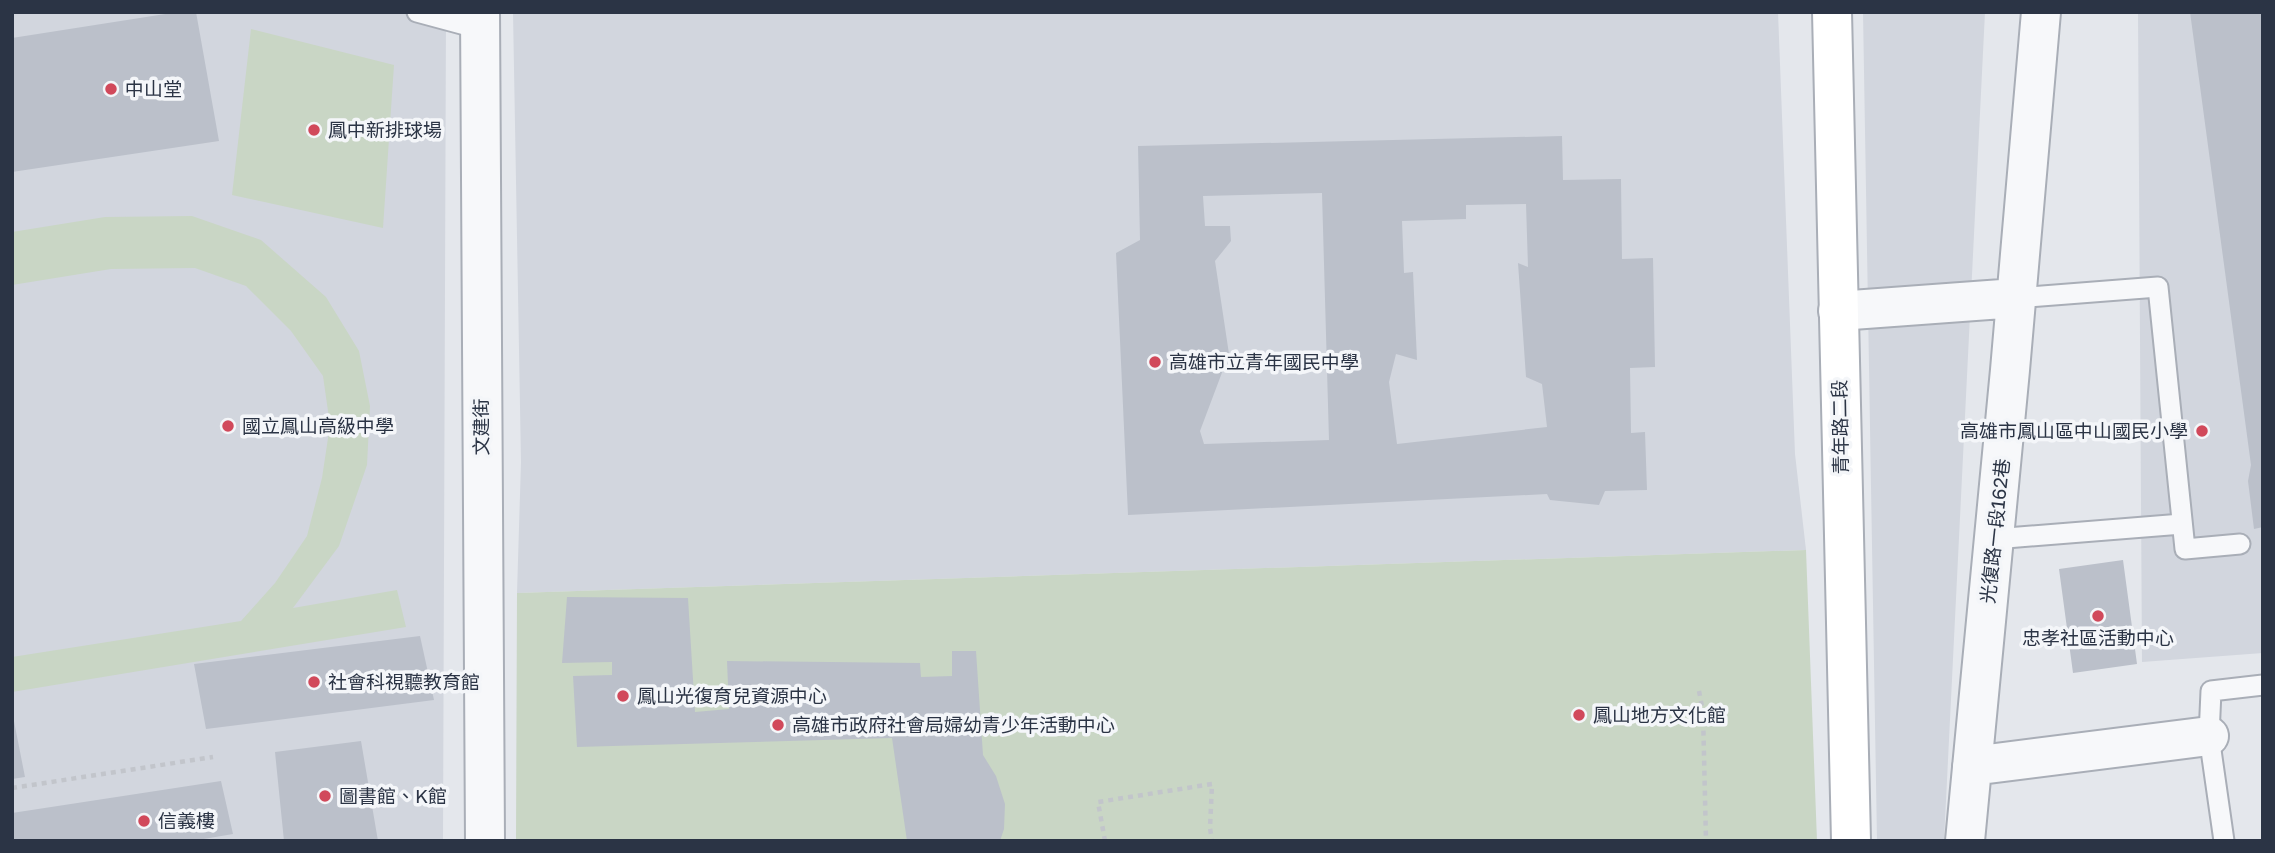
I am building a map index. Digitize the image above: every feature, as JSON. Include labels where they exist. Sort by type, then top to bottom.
[{"type":"street","name":"青年路二段","points":[[1832,12],[1851,841]]},
{"type":"street","name":"光復路一段162巷","points":[[1965,841],[2017,298],[2041,12]]},
{"type":"street","name":"文建街","points":[[480,20],[485,841]]},
{"type":"street","points":[[1838,311],[2017,298]]},
{"type":"street","points":[[1972,766],[2209,736]]},
{"type":"lane","points":[[417,12],[480,20]]},
{"type":"lane","points":[[2017,298],[2158,287],[2185,549],[2240,544]]},
{"type":"lane","points":[[1994,539],[2182,524]]},
{"type":"lane","points":[[2224,841],[2209,736],[2211,691],[2263,685]]},
{"type":"path","points":[[1699,691],[1703,712],[1706,841]]},
{"type":"path","points":[[12,788],[213,757]]},
{"type":"path","points":[[1105,841],[1098,802],[1212,784],[1212,841]]},
{"type":"shaded area","name":"國立鳳山高級中學","points":[[12,12],[446,12],[443,841],[12,841]]},
{"type":"shaded area","name":"高雄市立青年國民中學","points":[[513,12],[1778,12],[1795,454],[1806,550],[517,593],[521,462]]},
{"type":"shaded area","points":[[1863,12],[1985,12],[1944,841],[1877,841]]},
{"type":"shaded area","name":"高雄市鳳山區中山國民小學","points":[[2138,12],[2263,12],[2263,653],[2142,662]]},
{"type":"green space","name":"鳳中新排球場","points":[[251,29],[394,65],[383,228],[232,195]]},
{"type":"green space","points":[[192,216],[261,240],[326,297],[359,351],[370,406],[367,465],[339,546],[293,608],[397,590],[406,627],[12,692],[12,657],[241,621],[275,583],[307,536],[322,478],[330,425],[323,376],[291,331],[246,286],[195,268],[111,269],[12,285],[12,232],[105,217]]},
{"type":"green space","points":[[1806,550],[1817,841],[516,841],[517,593]]},
{"type":"building","name":"中山堂","points":[[178,12],[196,12],[219,141],[12,172],[12,38]]},
{"type":"building","points":[[2190,12],[2263,12],[2263,527],[2254,529],[2248,481],[2251,465]]},
{"type":"building","points":[[1562,136],[1563,180],[1621,179],[1622,259],[1653,258],[1655,367],[1630,368],[1631,433],[1645,432],[1647,490],[1605,491],[1599,505],[1550,500],[1547,494],[1128,515],[1116,253],[1140,240],[1138,146]],"holes":[[[1322,193],[1329,440],[1204,444],[1200,431],[1229,354],[1215,261],[1231,241],[1230,226],[1205,226],[1203,196]],[[1526,204],[1528,267],[1518,263],[1526,377],[1542,384],[1547,427],[1397,444],[1389,382],[1396,354],[1417,360],[1413,272],[1404,273],[1402,221],[1466,219],[1466,205]]]},
{"type":"building","name":"忠孝社區活動中心","points":[[2123,560],[2137,664],[2073,673],[2059,569]]},
{"type":"building","name":"高雄市政府社會局婦幼青少年活動中心","points":[[567,597],[688,598],[695,712],[729,709],[727,661],[920,663],[921,677],[952,676],[952,651],[976,651],[983,755],[996,776],[1005,804],[1004,829],[1000,841],[907,841],[892,738],[577,747],[573,676],[612,675],[612,662],[562,663]]},
{"type":"building","name":"社會科視聽教育館","points":[[420,636],[434,700],[206,729],[194,664]]},
{"type":"building","points":[[12,711],[25,777],[12,779]]},
{"type":"building","name":"圖書館、K館","points":[[361,741],[378,841],[284,841],[275,752]]},
{"type":"building","name":"信義樓","points":[[221,781],[233,834],[192,841],[12,841],[12,813]]},
{"type":"place","name":"中山堂","points":[[111,89]]},
{"type":"place","name":"鳳中新排球場","points":[[314,130]]},
{"type":"place","name":"高雄市立青年國民中學","points":[[1155,362]]},
{"type":"place","name":"國立鳳山高級中學","points":[[228,426]]},
{"type":"place","name":"高雄市鳳山區中山國民小學","points":[[2202,431]]},
{"type":"place","name":"忠孝社區活動中心","points":[[2098,616]]},
{"type":"place","name":"社會科視聽教育館","points":[[314,682]]},
{"type":"place","name":"鳳山光復育兒資源中心","points":[[623,696]]},
{"type":"place","name":"鳳山地方文化館","points":[[1579,715]]},
{"type":"place","name":"高雄市政府社會局婦幼青少年活動中心","points":[[778,725]]},
{"type":"place","name":"圖書館、K館","points":[[325,796]]},
{"type":"place","name":"信義樓","points":[[144,821]]}]
